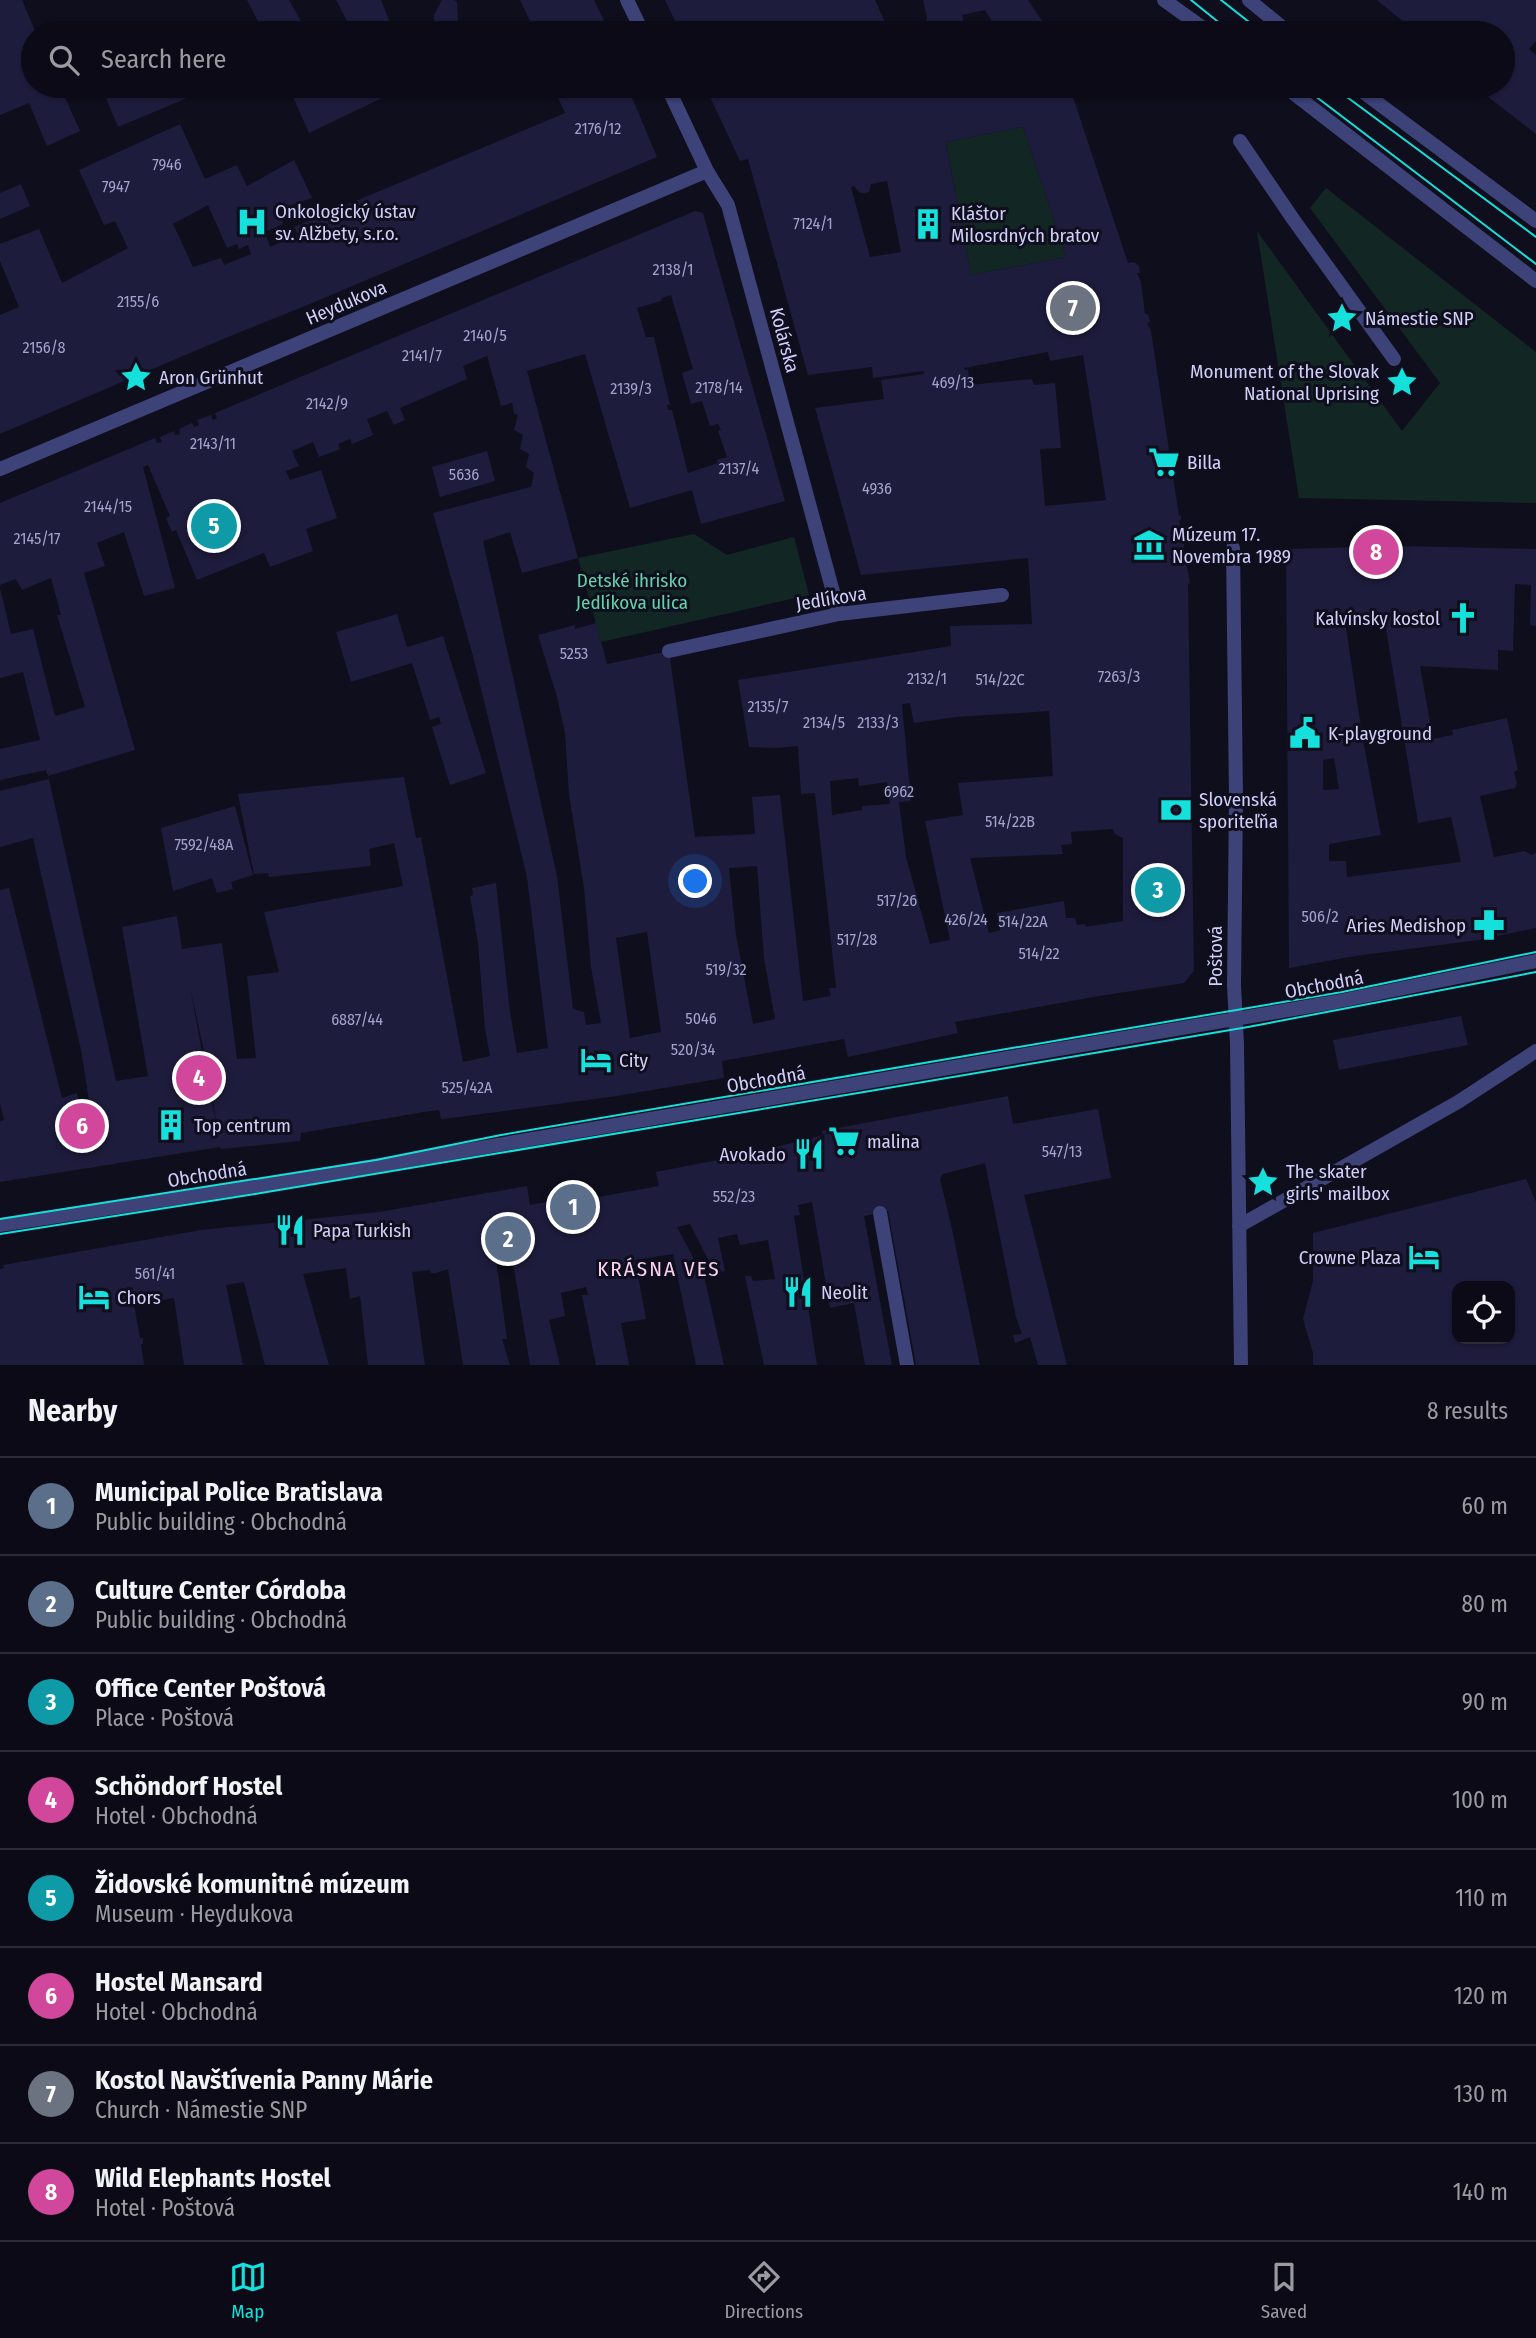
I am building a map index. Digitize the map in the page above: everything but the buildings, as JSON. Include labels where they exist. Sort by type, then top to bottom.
[{"type":"street","points":[[627,0],[637,21]]},
{"type":"street","points":[[1164,0],[1193,21]]},
{"type":"street","points":[[1249,0],[1274,21]]},
{"type":"street","name":"Kolárska","points":[[673,98],[708,171],[728,205],[839,614]]},
{"type":"street","points":[[1300,98],[1536,281]]},
{"type":"street","points":[[1371,98],[1536,221]]},
{"type":"street","points":[[1240,141],[1394,359]]},
{"type":"street","name":"Heydukova","points":[[0,469],[708,171]]},
{"type":"street","name":"Poštová","points":[[1233,548],[1236,797],[1234,985],[1241,1365]]},
{"type":"street","name":"Jedlíkova","points":[[669,651],[839,614],[1002,595]]},
{"type":"street","name":"Obchodná","points":[[0,1225],[275,1183],[1335,1002],[1536,961]]},
{"type":"street","points":[[1239,1226],[1458,1102],[1536,1051]]},
{"type":"street","points":[[880,1213],[907,1365]]},
{"type":"green space","points":[[1023,127],[1066,257],[971,275],[946,142]]},
{"type":"green space","points":[[1326,188],[1536,352],[1536,503],[1299,498],[1257,231],[1402,431],[1440,383],[1310,208]]},
{"type":"green space","name":"Detské ihrisko Jedlíkova ulica","points":[[694,534],[727,555],[794,537],[809,595],[601,642],[578,558]]},
{"type":"tram line","points":[[1191,0],[1217,21]]},
{"type":"tram line","points":[[1221,0],[1248,21]]},
{"type":"tram line","points":[[1318,98],[1536,264]]},
{"type":"tram line","points":[[1348,98],[1536,237]]},
{"type":"tram line","points":[[0,1219],[376,1160],[501,1135],[1342,992],[1536,952]]},
{"type":"tram line","points":[[0,1234],[255,1194],[1248,1027],[1536,972]]},
{"type":"place","name":"Onkologický ústav sv. Alžbety, s.r.o.","points":[[252,222]]},
{"type":"place","name":"Kláštor Milosrdných bratov","points":[[928,224]]},
{"type":"place","name":"Kostol Navštívenia Panny Márie","points":[[1073,308]]},
{"type":"place","name":"Námestie SNP","points":[[1342,318]]},
{"type":"place","name":"Aron Grünhut","points":[[136,377]]},
{"type":"place","name":"Monument of the Slovak National Uprising","points":[[1402,382]]},
{"type":"place","name":"Billa","points":[[1164,462]]},
{"type":"place","name":"Židovské komunitné múzeum","points":[[214,526]]},
{"type":"place","name":"Múzeum 17. Novembra 1989","points":[[1149,545]]},
{"type":"place","name":"Wild Elephants Hostel","points":[[1376,552]]},
{"type":"place","name":"Kalvínsky kostol","points":[[1463,618]]},
{"type":"place","name":"K-playground","points":[[1305,733]]},
{"type":"place","name":"Slovenská sporiteľňa","points":[[1176,810]]},
{"type":"place","name":"Office Center Poštová","points":[[1158,890]]},
{"type":"place","name":"Aries Medishop","points":[[1489,925]]},
{"type":"place","name":"City","points":[[596,1060]]},
{"type":"place","name":"Schöndorf Hostel","points":[[199,1078]]},
{"type":"place","name":"Top centrum","points":[[171,1125]]},
{"type":"place","name":"Hostel Mansard","points":[[82,1126]]},
{"type":"place","name":"malina","points":[[844,1141]]},
{"type":"place","name":"Avokado","points":[[809,1154]]},
{"type":"place","name":"The skater girls' mailbox","points":[[1263,1182]]},
{"type":"place","name":"Municipal Police Bratislava","points":[[573,1207]]},
{"type":"place","name":"Papa Turkish","points":[[290,1230]]},
{"type":"place","name":"Culture Center Córdoba","points":[[508,1239]]},
{"type":"place","name":"Crowne Plaza","points":[[1424,1257]]},
{"type":"place","name":"Neolit","points":[[798,1292]]},
{"type":"place","name":"Chors","points":[[94,1297]]},
{"type":"district","name":"KRÁSNA VES","points":[[659,1269]]}]
